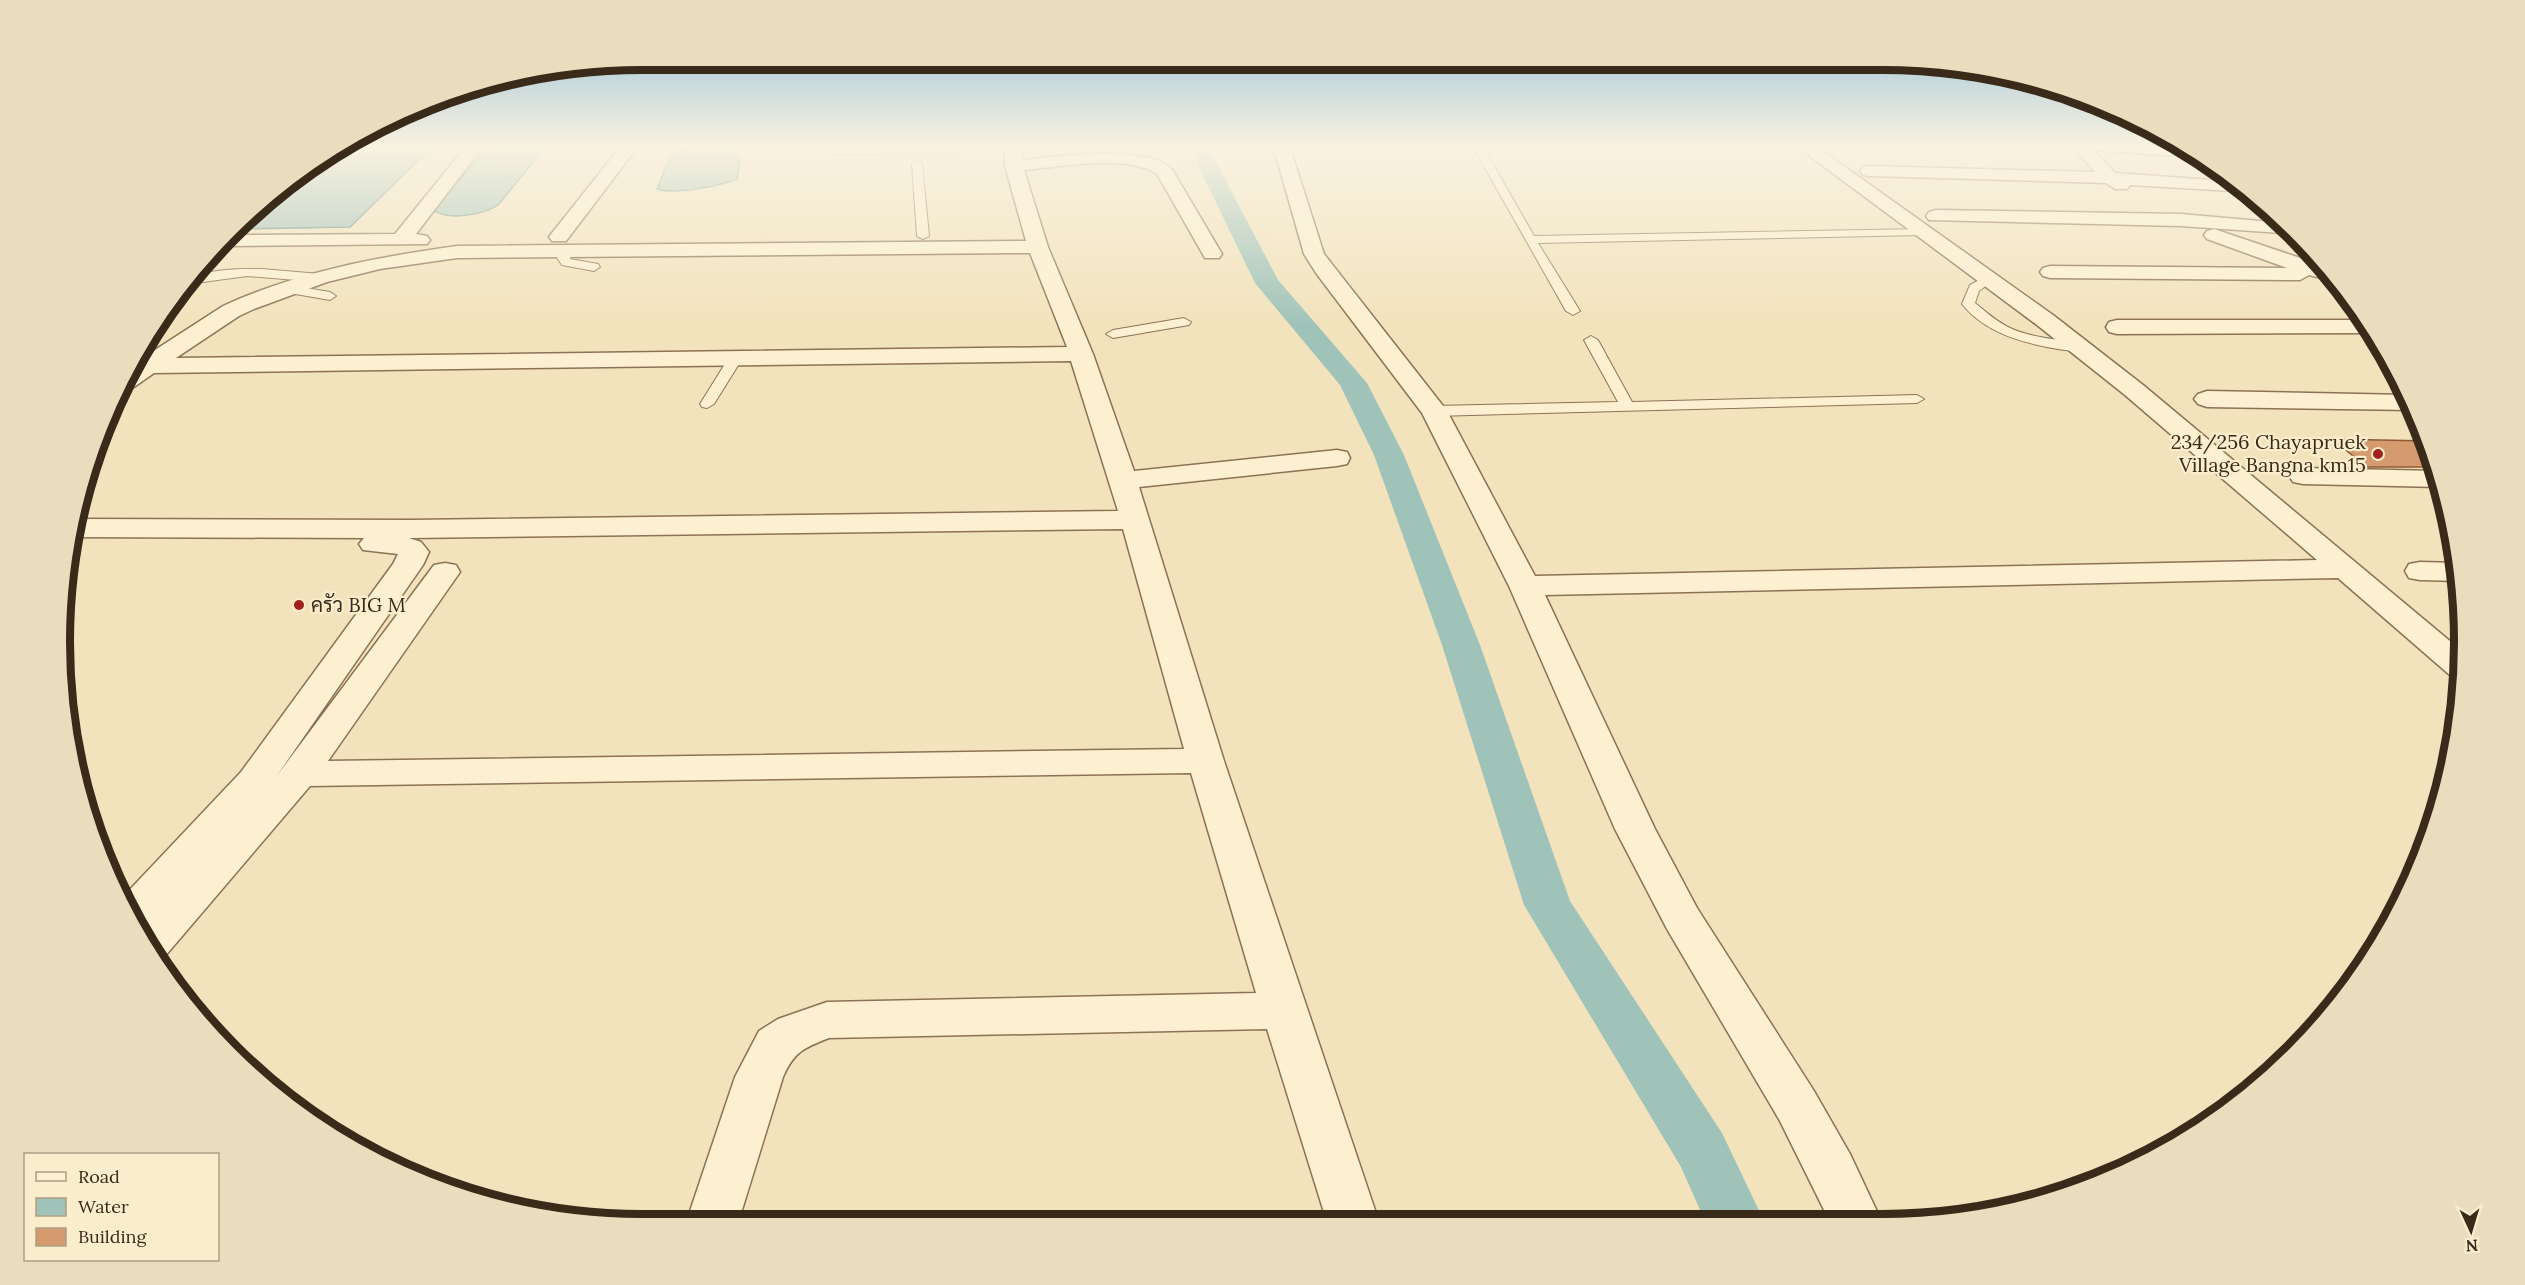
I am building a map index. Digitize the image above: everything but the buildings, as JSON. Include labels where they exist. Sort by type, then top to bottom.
[{"type":"street","points":[[401,240],[429,205]]},
{"type":"street","points":[[563,243],[589,205]]},
{"type":"street","points":[[1027,205],[1036,240],[1079,343],[1123,480],[1206,761],[1350,1214]]},
{"type":"street","points":[[1184,205],[1212,254]]},
{"type":"street","points":[[1299,205],[1314,254],[1323,269],[1434,411],[1525,586],[1578,707],[1635,828],[1677,908],[1797,1106],[1832,1170],[1852,1214]]},
{"type":"street","points":[[1899,205],[1930,224],[1989,279],[2143,397],[2454,661]]},
{"type":"street","points":[[2150,205],[2212,234],[2317,270]]},
{"type":"street","points":[[1930,224],[2181,220],[2277,228]]},
{"type":"street","points":[[139,371],[231,311],[288,289],[325,287],[380,263],[457,252],[563,243],[923,236],[1036,240]]},
{"type":"street","points":[[234,242],[401,240],[563,243],[1036,240]]},
{"type":"street","points":[[2050,272],[2321,275]]},
{"type":"street","points":[[2116,327],[2359,327]]},
{"type":"street","points":[[146,366],[735,359],[1079,343]]},
{"type":"street","points":[[2207,399],[2402,403]]},
{"type":"street","points":[[1123,480],[1336,458]]},
{"type":"street","points":[[2303,476],[2430,479]]},
{"type":"street","points":[[82,528],[410,529],[1134,520]]},
{"type":"street","points":[[79,543],[399,544],[409,547],[414,552],[408,565],[254,781],[137,909]]},
{"type":"street","points":[[1525,586],[2345,569]]},
{"type":"street","points":[[2420,571],[2450,572]]},
{"type":"street","points":[[154,939],[300,774],[445,572]]},
{"type":"street","points":[[300,774],[1206,761]]},
{"type":"street","points":[[715,1214],[759,1077],[775,1044],[794,1032],[827,1020],[1284,1011]]},
{"type":"lane","points":[[920,205],[923,236]]},
{"type":"lane","points":[[1510,205],[1573,311]]},
{"type":"lane","points":[[1530,240],[1930,224]]},
{"type":"lane","points":[[563,243],[563,258],[566,262],[594,267]]},
{"type":"lane","points":[[203,278],[238,272],[282,273],[325,287]]},
{"type":"lane","points":[[1113,333],[1184,322]]},
{"type":"lane","points":[[1591,340],[1628,407]]},
{"type":"lane","points":[[707,404],[735,359]]},
{"type":"lane","points":[[1434,411],[1917,399]]},
{"type":"water","points":[[274,205],[373,205],[350,227],[247,229]]},
{"type":"water","points":[[437,205],[498,205],[484,212],[456,216],[433,210]]},
{"type":"waterway","points":[[1227,205],[1267,283],[1353,383],[1389,455],[1461,645],[1548,905],[1702,1151],[1732,1214]]},
{"type":"place","name":"234/256 Chayapruek Village Bangna km15","points":[[2378,454]]},
{"type":"place","name":"ครัว BIG M","points":[[299,605]]}]
